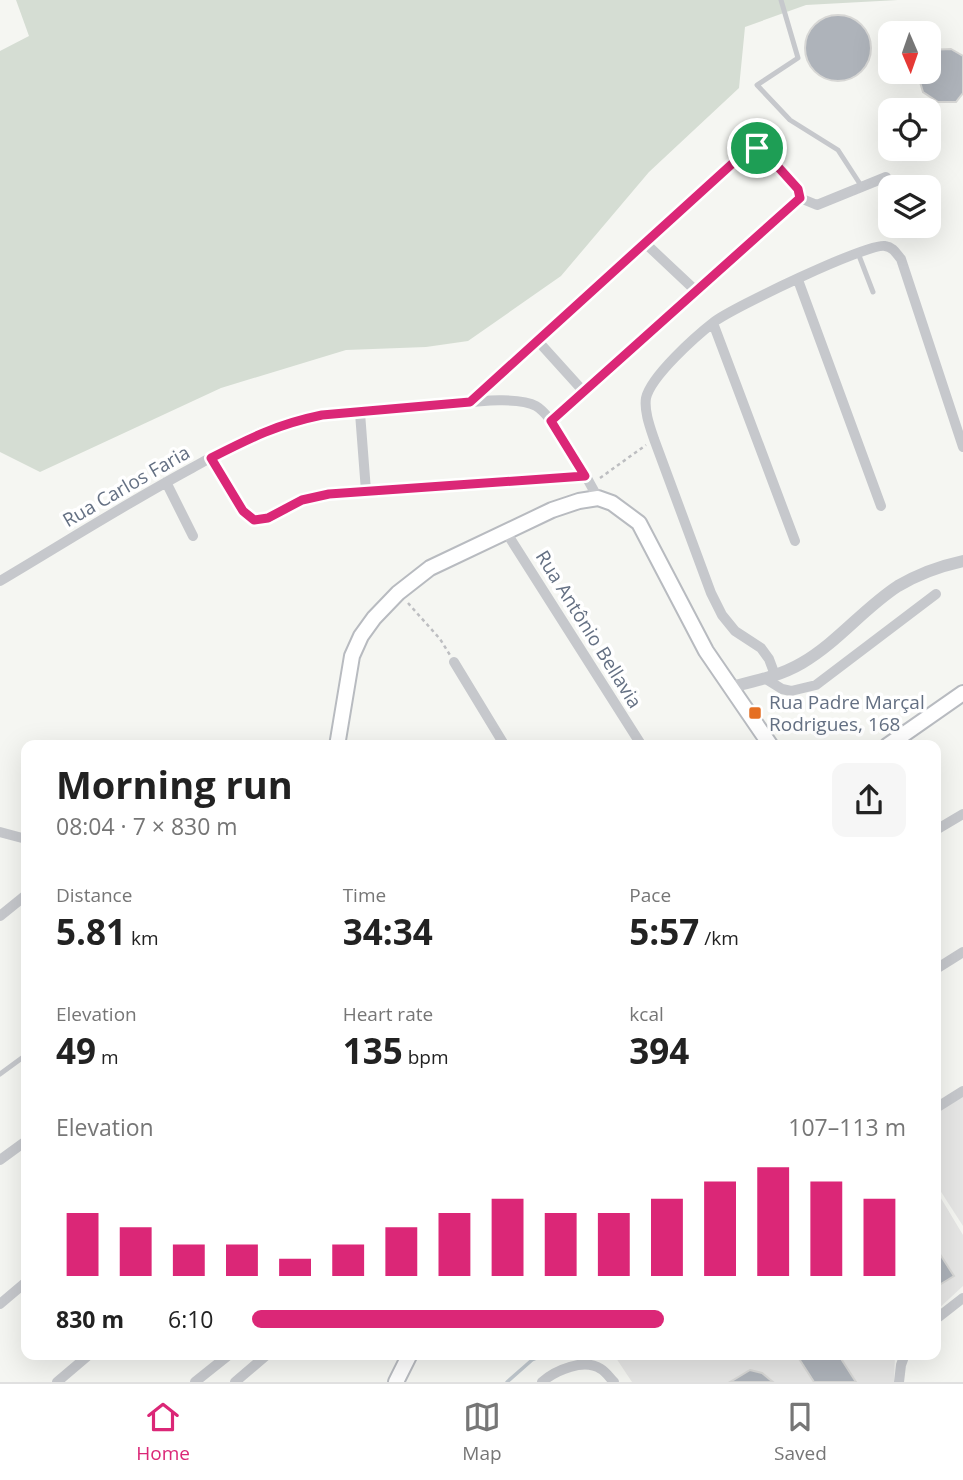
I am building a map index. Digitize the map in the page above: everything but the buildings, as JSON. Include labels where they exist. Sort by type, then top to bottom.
[{"type":"main road","points":[[338,740],[352,656],[367,627],[398,593],[430,568],[552,510],[579,500],[598,498],[612,503],[639,523],[706,651],[767,740]]},
{"type":"main road","points":[[896,740],[963,693]]},
{"type":"main road","points":[[396,1382],[407,1360]]},
{"type":"street","points":[[470,402],[744,153],[762,149],[799,193],[817,205],[878,180]]},
{"type":"street","points":[[551,421],[799,193]]},
{"type":"street","points":[[645,243],[695,290]]},
{"type":"street","points":[[936,594],[816,685],[791,691],[782,690],[770,677],[769,659],[761,648],[735,631],[722,615],[711,593],[654,439],[646,398],[652,385],[671,361],[713,323],[741,306],[858,253],[876,246],[887,246],[901,259],[963,447]]},
{"type":"street","points":[[798,280],[881,506]]},
{"type":"street","points":[[713,323],[795,541]]},
{"type":"street","points":[[537,340],[583,392]]},
{"type":"street","name":"Rua Carlos Faria","points":[[0,581],[211,458],[274,427],[322,415],[470,402],[521,401],[540,408],[551,421],[598,498]]},
{"type":"street","points":[[360,412],[366,491]]},
{"type":"street","points":[[211,458],[243,511],[254,520],[268,518],[302,500],[317,496],[366,491],[588,480]]},
{"type":"street","points":[[166,482],[194,536]]},
{"type":"street","name":"Rua Antônio Bellavia","points":[[506,532],[638,740]]},
{"type":"street","points":[[731,687],[770,677],[800,664],[897,587],[940,566],[963,561]]},
{"type":"street","points":[[454,662],[501,740]]},
{"type":"street","points":[[941,828],[963,814]]},
{"type":"street","points":[[0,832],[21,838]]},
{"type":"street","points":[[0,916],[21,899]]},
{"type":"street","points":[[941,966],[963,952]]},
{"type":"street","points":[[941,1105],[963,1091]]},
{"type":"street","points":[[0,1160],[21,1145]]},
{"type":"street","points":[[0,1304],[21,1286]]},
{"type":"street","points":[[941,1315],[963,1298]]},
{"type":"street","points":[[57,1382],[83,1360]]},
{"type":"street","points":[[195,1382],[222,1360]]},
{"type":"street","points":[[235,1382],[261,1360]]},
{"type":"street","points":[[899,1382],[903,1360]]},
{"type":"street","points":[[542,1382],[554,1372],[569,1367],[589,1366],[601,1368],[614,1382]]},
{"type":"lane","points":[[781,0],[798,58],[757,85],[790,120],[838,150],[862,187]]},
{"type":"lane","points":[[858,253],[873,292]]},
{"type":"lane","points":[[0,1074],[21,1059]]},
{"type":"path","points":[[588,480],[654,439]]},
{"type":"path","points":[[398,593],[440,639],[454,662]]},
{"type":"shaded area","points":[[16,0],[898,0],[806,5],[745,27],[739,88],[649,172],[561,276],[468,341],[426,347],[346,350],[221,388],[40,472],[0,452],[0,51],[29,36]]},
{"type":"shaded area","points":[[963,1095],[963,1226],[941,1192],[941,1109]]},
{"type":"shaded area","points":[[941,1198],[963,1235],[963,1286],[941,1306]]},
{"type":"shaded area","points":[[617,1360],[895,1360],[894,1382],[632,1382]]},
{"type":"waterway","points":[[507,1382],[532,1360]]},
{"type":"place","name":"Rua Padre Marçal Rodrigues, 168","points":[[755,713]]},
{"type":"route","points":[[757,148],[762,149],[798,189],[800,198],[551,421],[585,476],[329,494],[302,500],[268,518],[254,520],[243,511],[211,458],[274,427],[298,420],[322,415],[470,402],[744,153],[757,148]]}]
